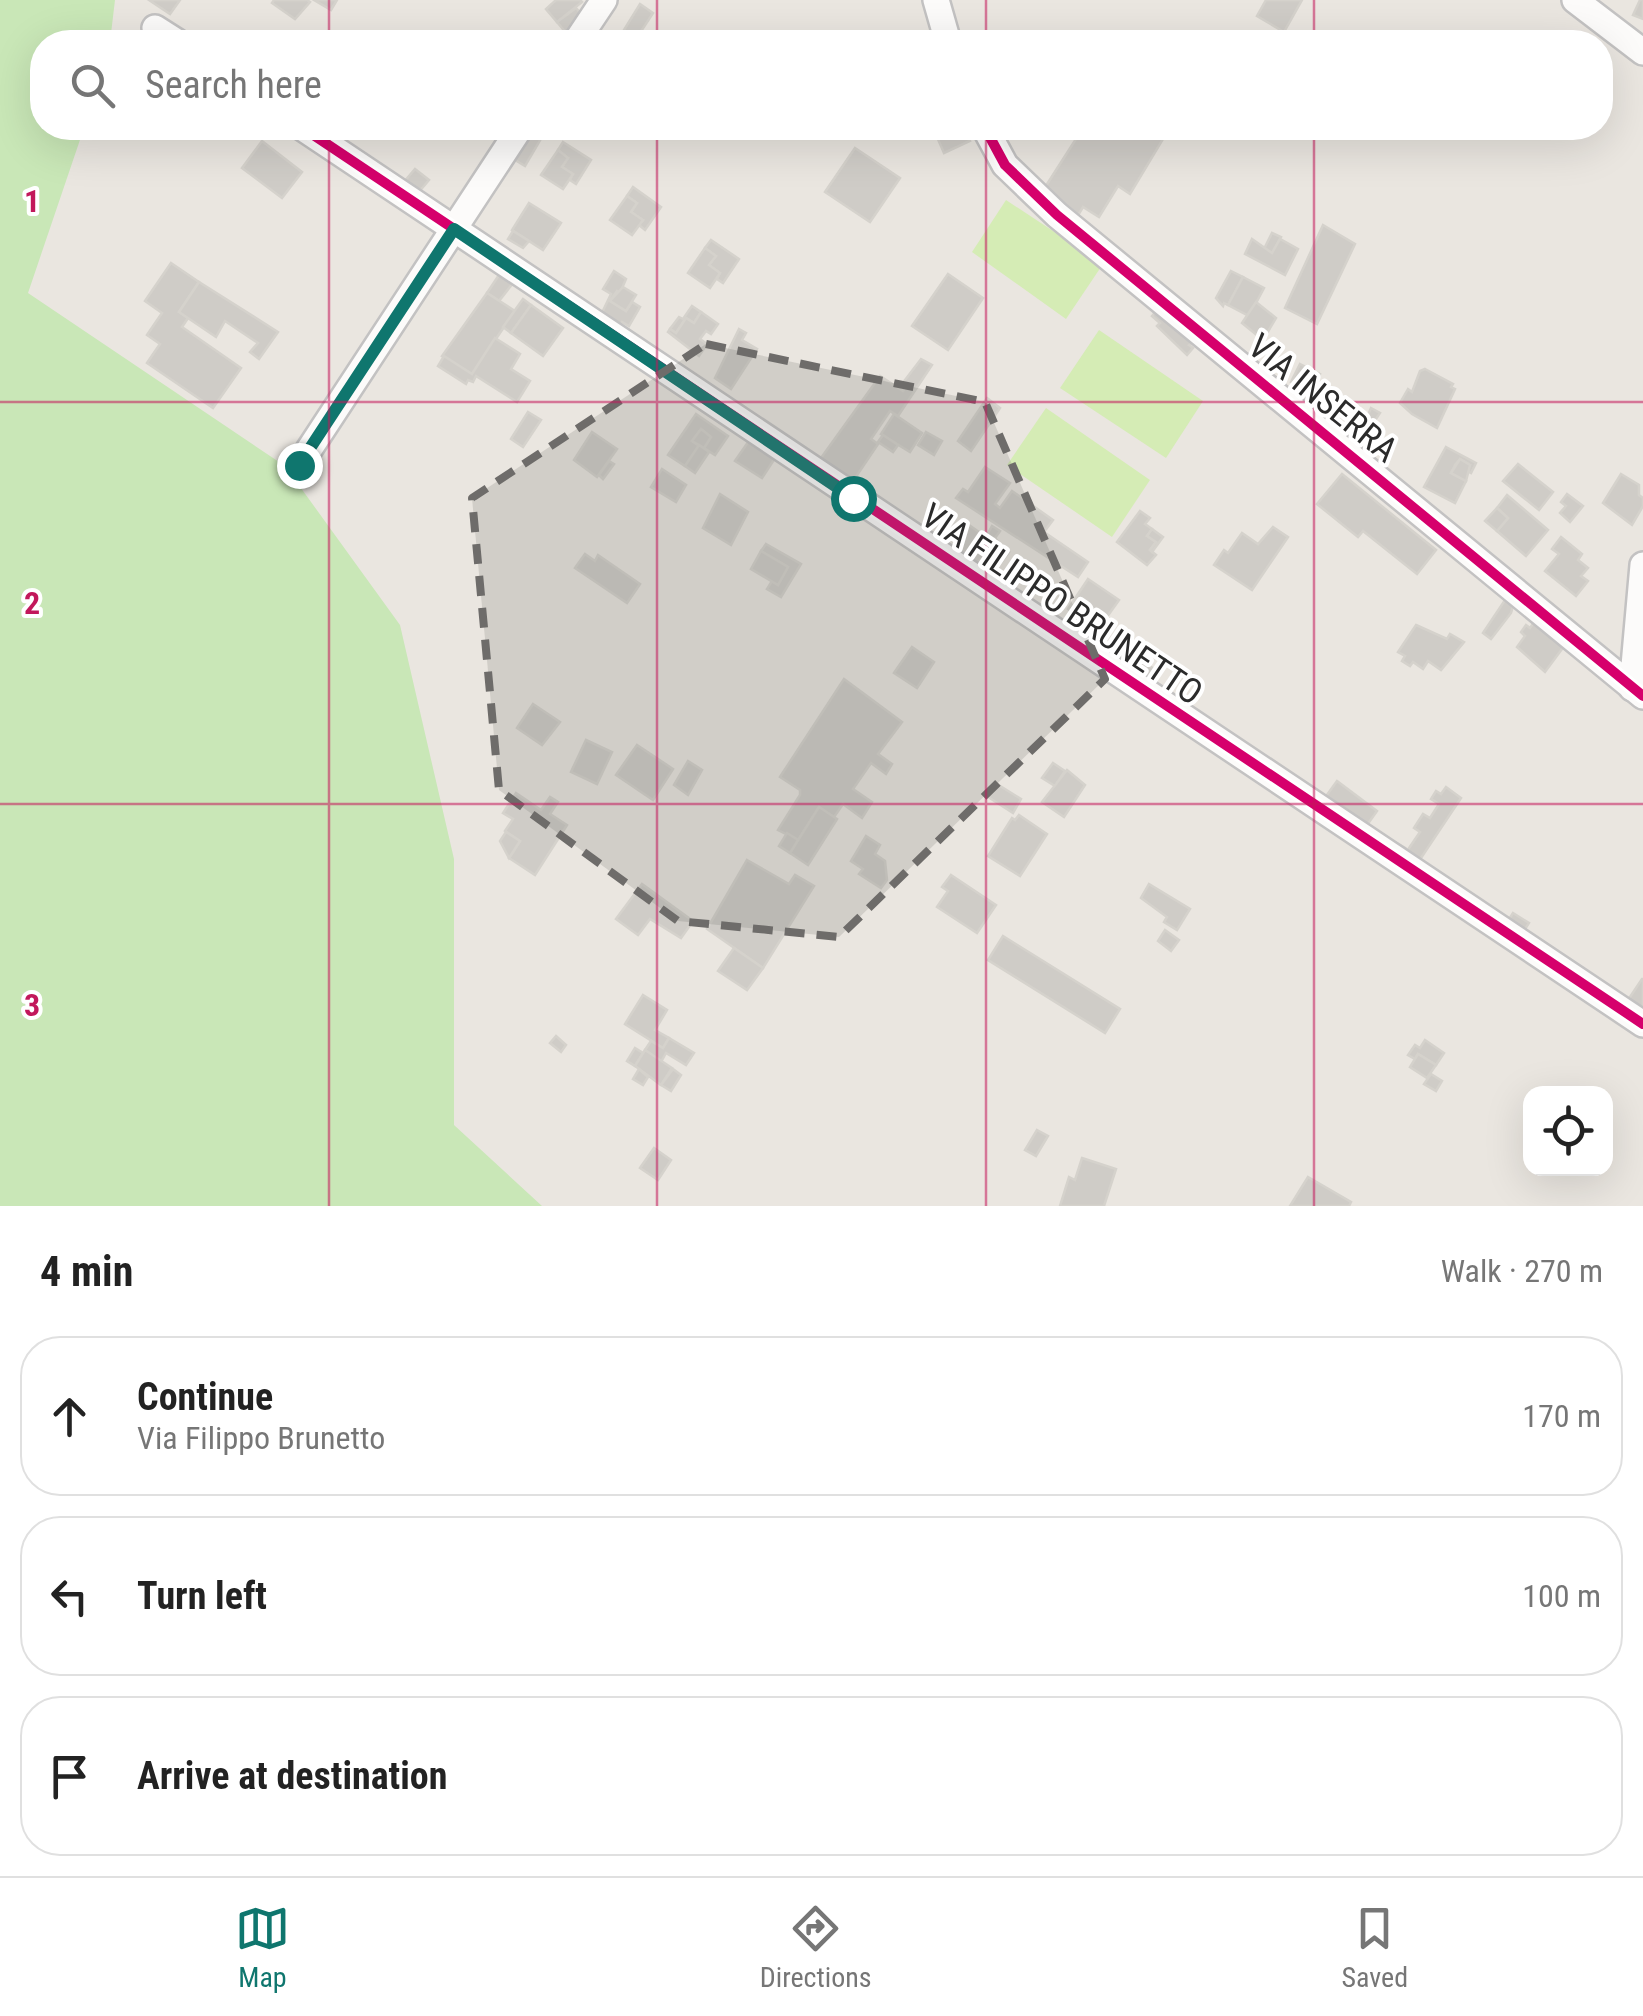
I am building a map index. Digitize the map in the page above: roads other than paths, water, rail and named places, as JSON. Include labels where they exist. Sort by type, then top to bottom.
[{"type":"street","points":[[584,30],[604,0]]},
{"type":"street","points":[[936,0],[945,30]]},
{"type":"street","points":[[1576,0],[1643,52]]},
{"type":"street","name":"VIA FILIPPO BRUNETTO","points":[[321,140],[1643,1024]]},
{"type":"street","points":[[299,465],[512,140]]},
{"type":"street","name":"VIA INSERRA","points":[[991,140],[1005,164],[1057,215],[1638,692]]},
{"type":"street","points":[[1638,692],[1643,565]]}]
